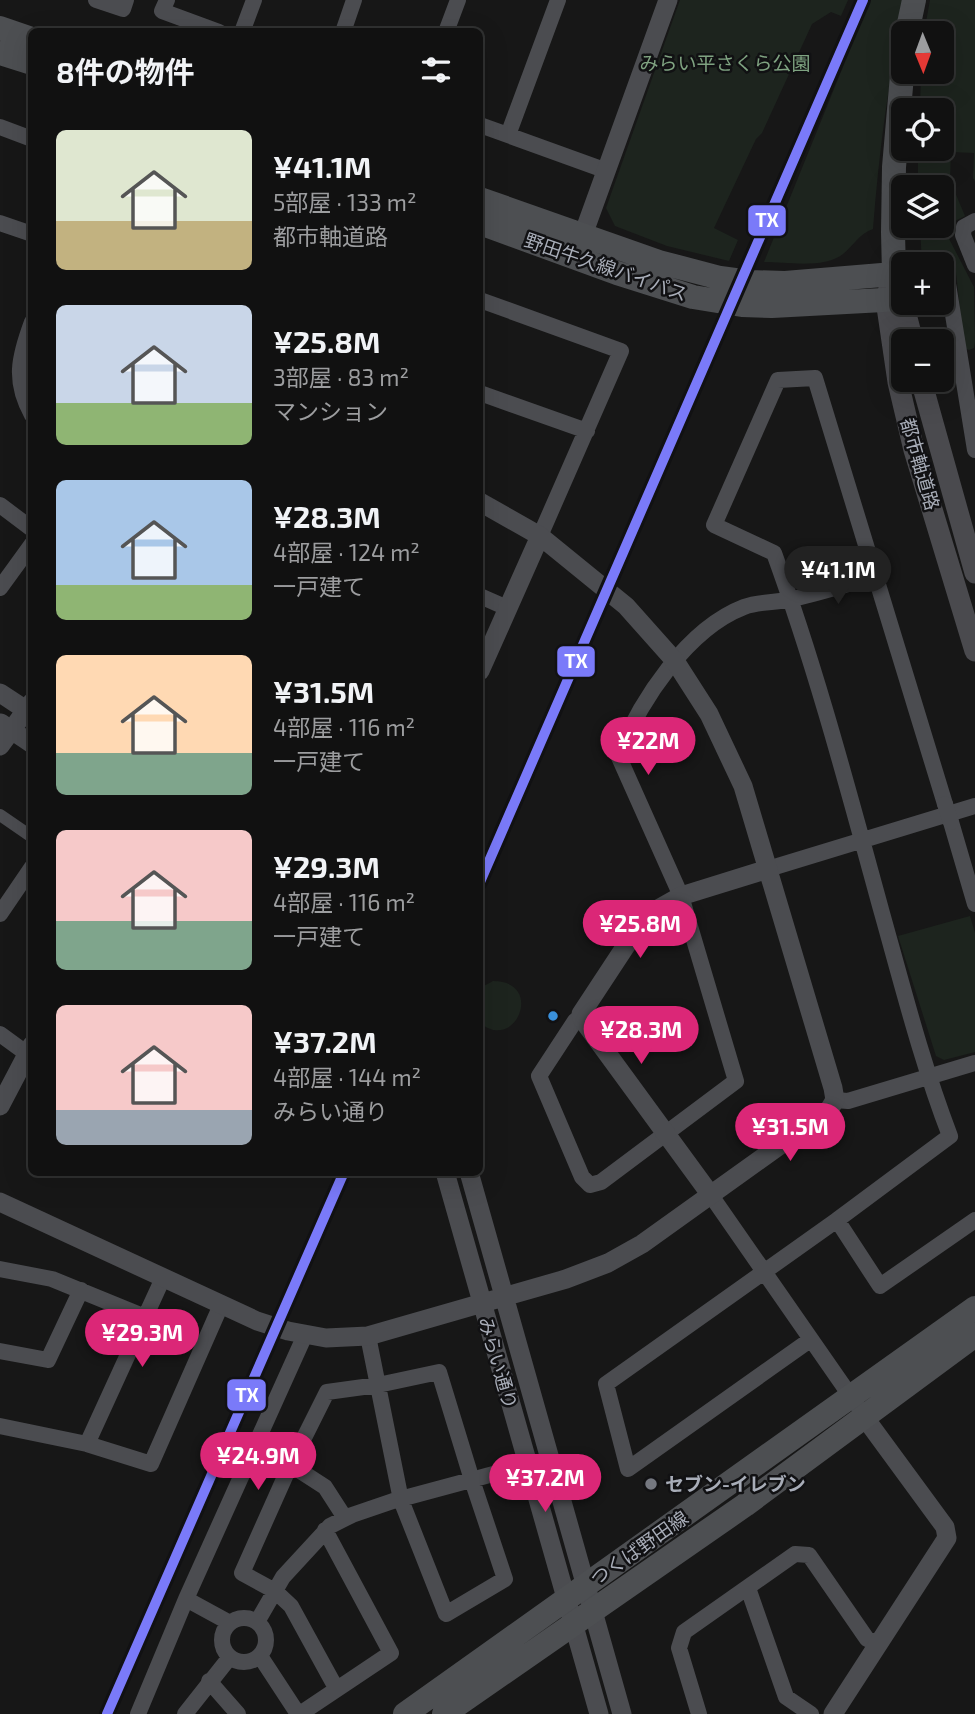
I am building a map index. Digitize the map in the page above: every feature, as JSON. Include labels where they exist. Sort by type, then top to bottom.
[{"type":"main road","points":[[0,27],[28,38]]},
{"type":"main road","points":[[0,53],[28,62]]},
{"type":"main road","name":"都市軸道路","points":[[897,252],[894,167],[901,84]]},
{"type":"main road","name":"野田牛久線バイパス","points":[[483,200],[579,247]]},
{"type":"main road","name":"野田牛久線バイパス","points":[[483,224],[740,281],[891,291]]},
{"type":"main road","name":"都市軸道路","points":[[898,315],[898,382],[914,450],[975,652]]},
{"type":"main road","name":"都市軸道路","points":[[925,392],[975,573]]},
{"type":"main road","name":"つくば野田線","points":[[444,1714],[594,1611],[858,1408],[975,1308]]},
{"type":"main road","name":"つくば野田線","points":[[405,1714],[586,1585],[975,1335]]},
{"type":"street","points":[[96,0],[123,9],[126,0]]},
{"type":"street","points":[[167,0],[163,11],[208,28]]},
{"type":"street","points":[[244,28],[254,0]]},
{"type":"street","points":[[344,28],[354,0]]},
{"type":"street","points":[[448,28],[458,0]]},
{"type":"street","points":[[508,135],[558,0]]},
{"type":"street","points":[[579,247],[668,0]]},
{"type":"street","points":[[483,126],[607,171]]},
{"type":"street","points":[[0,127],[28,138]]},
{"type":"street","points":[[0,223],[28,233]]},
{"type":"street","points":[[972,223],[964,227],[963,235],[975,265]]},
{"type":"street","points":[[483,301],[621,351],[483,664]]},
{"type":"street","points":[[954,308],[969,367],[975,450]]},
{"type":"street","points":[[28,332],[22,348],[19,381],[28,408]]},
{"type":"street","points":[[810,1340],[628,1469],[606,1384],[950,1136],[928,1078],[862,840],[791,600],[774,553],[714,525],[778,380],[815,378],[975,904]]},
{"type":"street","points":[[483,394],[587,431]]},
{"type":"street","points":[[0,1202],[257,1321],[305,1335],[326,1338],[368,1336],[505,1298],[608,1263],[642,1244],[830,1110],[835,1100],[743,786],[729,751],[709,714],[675,661],[626,606],[540,536],[483,504]]},
{"type":"street","points":[[0,505],[28,526]]},
{"type":"street","points":[[0,588],[28,550]]},
{"type":"street","points":[[875,576],[791,600],[747,606],[716,621],[675,661],[647,697],[630,726],[618,755],[681,896],[736,1081],[601,1182],[590,1185],[582,1177],[540,1076],[629,941],[658,909],[681,896],[975,806]]},
{"type":"street","points":[[483,597],[507,608]]},
{"type":"street","points":[[0,693],[28,708]]},
{"type":"street","points":[[28,711],[4,733],[28,742]]},
{"type":"street","points":[[0,815],[28,834]]},
{"type":"street","points":[[0,914],[28,873]]},
{"type":"street","points":[[581,1017],[710,1194],[810,1340],[945,1527],[947,1538],[833,1714]]},
{"type":"street","points":[[0,1034],[28,1048]]},
{"type":"street","points":[[0,1106],[28,1051]]},
{"type":"street","points":[[835,1100],[848,1101],[975,1063]]},
{"type":"street","name":"みらい通り","points":[[446,1176],[599,1714]]},
{"type":"street","name":"みらい通り","points":[[470,1176],[622,1714]]},
{"type":"street","points":[[837,1220],[880,1286],[975,1220]]},
{"type":"street","points":[[0,1269],[52,1279],[145,1317]]},
{"type":"street","points":[[87,1444],[163,1278]]},
{"type":"street","points":[[0,1351],[48,1360],[81,1290]]},
{"type":"street","points":[[0,1426],[87,1444],[151,1464],[221,1306]]},
{"type":"street","points":[[138,1714],[186,1599],[305,1335]]},
{"type":"street","points":[[336,1688],[291,1606],[275,1591],[242,1573],[327,1392],[378,1385],[439,1372],[505,1579],[446,1614],[401,1500],[378,1385],[368,1336]]},
{"type":"street","points":[[291,1465],[325,1486],[345,1518]]},
{"type":"street","points":[[257,1622],[283,1577],[325,1530],[345,1518],[527,1465]]},
{"type":"street","points":[[260,1656],[299,1714],[391,1653],[325,1530]]},
{"type":"street","points":[[699,1714],[679,1648],[684,1632],[795,1554],[810,1555],[867,1639],[878,1643]]},
{"type":"street","points":[[748,1588],[786,1697],[811,1714]]},
{"type":"street","points":[[186,1599],[230,1623]]},
{"type":"street","points":[[243,1618],[257,1622],[266,1635],[260,1656],[248,1662],[230,1657],[222,1644],[225,1629],[230,1623],[243,1618]]},
{"type":"street","points":[[185,1714],[230,1657]]},
{"type":"street","points":[[209,1681],[238,1714]]},
{"type":"green space","name":"みらい平さくら公園","points":[[680,0],[848,0],[841,16],[831,12],[812,24],[762,133],[756,139],[714,228],[738,240],[729,261],[667,246],[615,226],[606,208]]},
{"type":"green space","points":[[870,0],[905,0],[901,21],[891,21],[891,76],[873,229],[860,237],[843,254],[826,262],[764,262]]},
{"type":"green space","points":[[930,0],[975,0],[975,181],[974,153],[954,152],[954,98],[920,98],[921,84],[954,84],[954,21],[926,21]]},
{"type":"green space","points":[[918,161],[951,161],[950,175],[918,175]]},
{"type":"green space","points":[[954,190],[965,216],[954,222]]},
{"type":"green space","points":[[921,238],[949,238],[974,287],[974,348],[964,348],[954,252],[921,252]]},
{"type":"green space","points":[[970,916],[975,933],[975,1052],[944,1060],[936,1056],[898,936]]},
{"type":"green space","points":[[493,981],[509,984],[518,992],[520,1013],[514,1023],[505,1029],[493,1030],[483,1025],[483,986]]},
{"type":"transit line","name":"TX","points":[[483,875],[863,0]]},
{"type":"transit line","name":"TX","points":[[107,1714],[342,1176]]},
{"type":"place","name":"セブン-イレブン","points":[[651,1484]]}]
